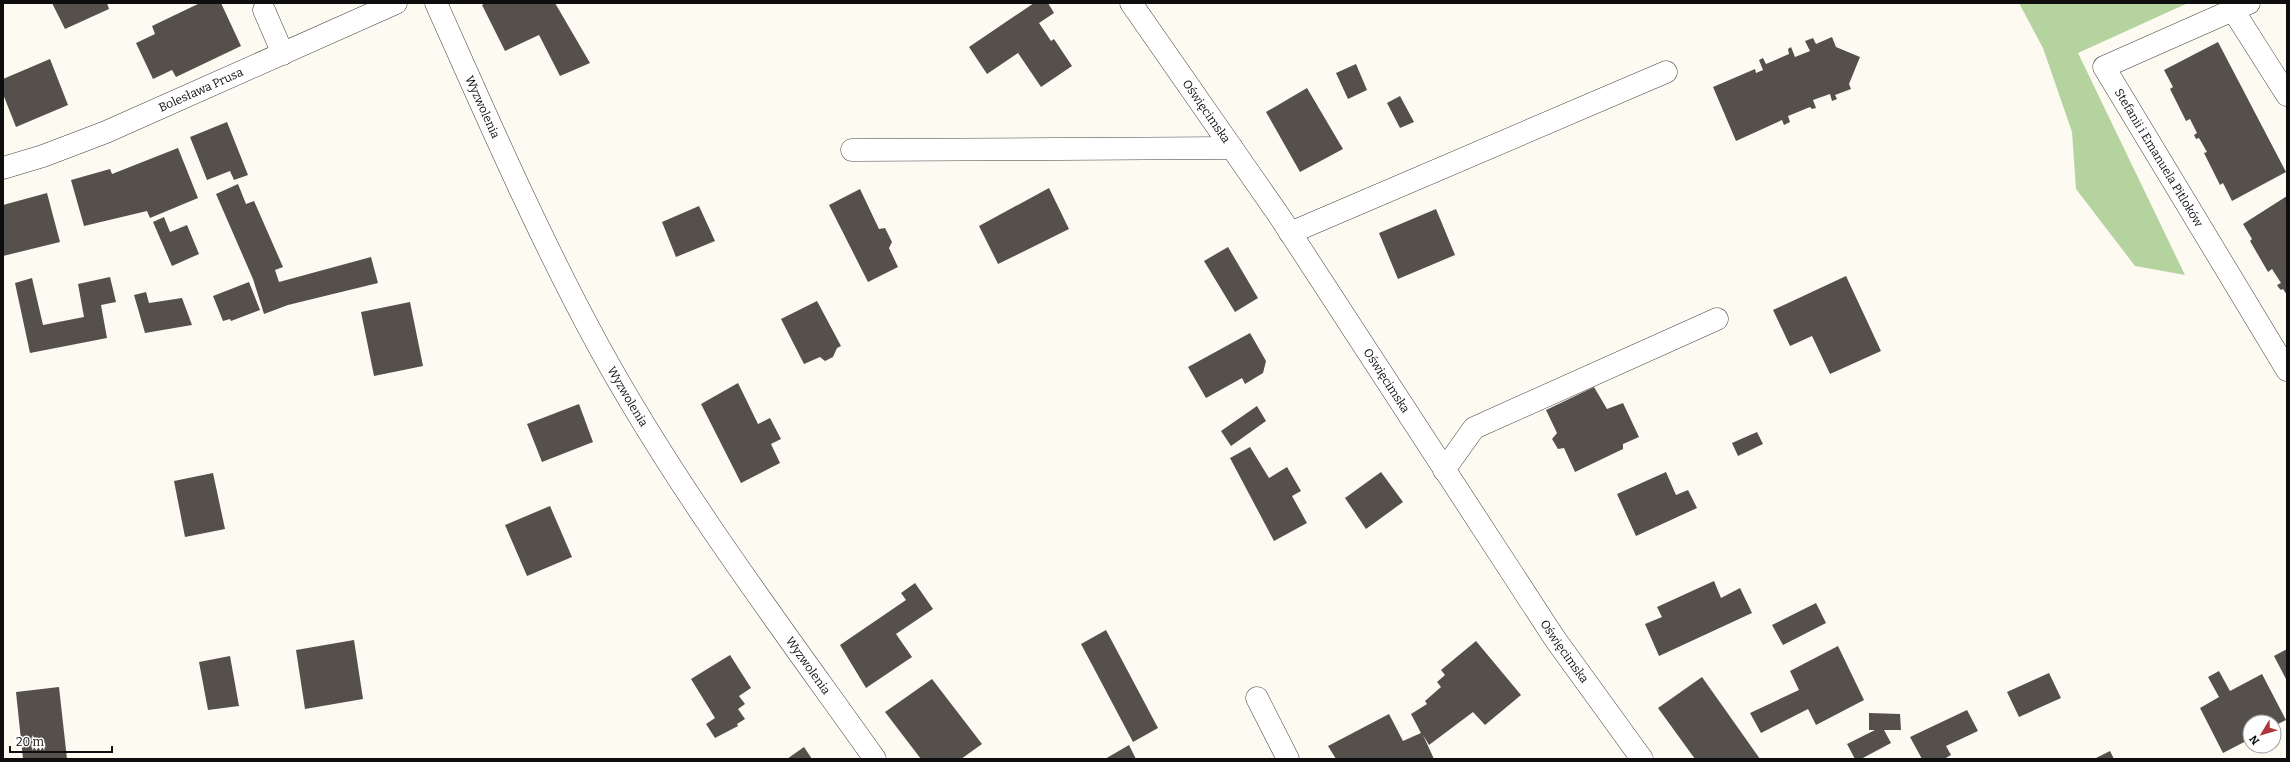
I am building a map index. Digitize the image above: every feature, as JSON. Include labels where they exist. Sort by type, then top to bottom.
[{"type":"street","name":"Bolesława Prusa","points":[[3,168],[43,156],[106,132],[396,3]]},
{"type":"street","name":"Wyzwolenia","points":[[436,3],[524,197],[598,345],[673,471],[875,759]]},
{"type":"street","name":"Oświęcimska","points":[[1131,3],[1290,233],[1554,639],[1642,759]]},
{"type":"street","name":"Stefanii i Emanuela Pitloków","points":[[2287,95],[2241,7],[2104,67],[2287,370]]},
{"type":"street","points":[[264,10],[284,54]]},
{"type":"street","points":[[1290,233],[1666,72]]},
{"type":"street","points":[[852,150],[1232,148]]},
{"type":"street","points":[[1444,470],[1474,428],[1717,319]]},
{"type":"street","points":[[1256,698],[1288,759]]},
{"type":"green space","points":[[2019,3],[2188,3],[2078,53],[2185,275],[2135,266],[2076,189],[2072,132],[2043,48]]},
{"type":"building","points":[[52,3],[107,3],[109,9],[65,29]]},
{"type":"building","points":[[200,3],[221,3],[241,46],[176,77],[172,70],[153,79],[136,43],[155,34],[152,26]]},
{"type":"building","points":[[485,3],[555,3],[590,63],[560,76],[539,35],[505,51],[482,5]]},
{"type":"building","points":[[1034,3],[1048,3],[1054,13],[1039,23],[1051,41],[1054,39],[1072,66],[1041,87],[1018,53],[987,74],[969,47]]},
{"type":"building","points":[[1832,37],[1836,47],[1860,57],[1849,84],[1851,89],[1835,95],[1837,99],[1832,101],[1830,94],[1813,100],[1816,108],[1812,109],[1810,107],[1788,116],[1790,122],[1784,125],[1782,120],[1736,141],[1713,87],[1755,69],[1756,73],[1763,70],[1759,60],[1763,58],[1766,64],[1789,54],[1788,49],[1791,47],[1795,57],[1810,51],[1805,41],[1813,38],[1816,44]]},
{"type":"building","points":[[2218,42],[2286,172],[2232,201],[2223,183],[2220,185],[2204,153],[2207,152],[2199,138],[2196,139],[2194,135],[2197,133],[2190,119],[2186,121],[2170,89],[2173,87],[2164,70]]},
{"type":"building","points":[[50,59],[68,105],[16,127],[3,94],[3,79]]},
{"type":"building","points":[[1356,64],[1367,90],[1348,99],[1336,73]]},
{"type":"building","points":[[1307,88],[1343,149],[1300,172],[1266,112]]},
{"type":"building","points":[[1400,96],[1414,122],[1400,128],[1387,103]]},
{"type":"building","points":[[227,122],[248,175],[234,180],[230,171],[207,180],[190,137]]},
{"type":"building","points":[[178,148],[198,198],[150,218],[147,211],[84,226],[71,180],[110,169],[112,174]]},
{"type":"building","points":[[238,184],[246,204],[254,201],[283,267],[275,270],[279,282],[371,257],[378,283],[288,305],[264,314],[253,279],[216,194]]},
{"type":"building","points":[[1049,188],[1069,229],[998,264],[979,226]]},
{"type":"building","points":[[860,189],[879,229],[885,228],[892,242],[889,248],[898,267],[868,282],[829,205]]},
{"type":"building","points":[[47,193],[60,242],[3,256],[3,205]]},
{"type":"building","points":[[2287,196],[2287,295],[2283,289],[2281,290],[2277,285],[2281,283],[2272,269],[2268,272],[2250,241],[2252,239],[2243,224]]},
{"type":"building","points":[[699,206],[715,241],[676,257],[662,222]]},
{"type":"building","points":[[1436,209],[1455,255],[1398,279],[1379,233]]},
{"type":"building","points":[[164,217],[170,232],[187,225],[199,254],[172,266],[153,222]]},
{"type":"building","points":[[1228,247],[1258,298],[1235,312],[1204,261]]},
{"type":"building","points":[[1846,276],[1881,351],[1830,374],[1812,336],[1790,346],[1773,310]]},
{"type":"building","points":[[110,277],[116,302],[101,305],[107,338],[30,353],[15,283],[32,278],[43,325],[84,317],[78,284]]},
{"type":"building","points":[[249,282],[260,310],[231,321],[230,319],[223,321],[213,296]]},
{"type":"building","points":[[146,292],[149,303],[182,298],[192,325],[145,333],[134,295]]},
{"type":"building","points":[[817,301],[841,346],[837,348],[833,357],[825,361],[820,357],[804,364],[781,319]]},
{"type":"building","points":[[410,302],[423,366],[374,376],[361,312]]},
{"type":"building","points":[[1250,333],[1266,361],[1263,373],[1245,384],[1242,378],[1206,398],[1188,367]]},
{"type":"building","points":[[738,383],[758,424],[770,418],[781,439],[771,444],[780,463],[741,483],[701,404]]},
{"type":"building","points":[[1594,387],[1607,409],[1623,403],[1639,437],[1623,444],[1623,449],[1575,472],[1564,448],[1558,449],[1552,439],[1557,433],[1546,410]]},
{"type":"building","points":[[579,404],[593,442],[542,462],[527,424]]},
{"type":"building","points":[[1257,406],[1266,421],[1231,446],[1221,431]]},
{"type":"building","points":[[1757,432],[1763,444],[1738,456],[1732,443]]},
{"type":"building","points":[[1250,447],[1269,478],[1287,467],[1301,491],[1292,496],[1307,523],[1274,541],[1230,458]]},
{"type":"building","points":[[1381,472],[1403,502],[1366,529],[1345,498]]},
{"type":"building","points":[[1666,472],[1676,495],[1688,490],[1697,508],[1636,536],[1617,494]]},
{"type":"building","points":[[213,473],[225,529],[185,537],[174,481]]},
{"type":"building","points":[[550,506],[572,557],[527,576],[505,525]]},
{"type":"building","points":[[1714,581],[1721,598],[1740,588],[1752,613],[1659,656],[1645,624],[1662,617],[1657,607]]},
{"type":"building","points":[[915,583],[933,609],[896,634],[912,657],[866,688],[840,645],[906,600],[901,593]]},
{"type":"building","points":[[1816,603],[1826,623],[1783,645],[1772,625]]},
{"type":"building","points":[[1106,630],[1158,728],[1133,742],[1081,644]]},
{"type":"building","points":[[354,640],[363,699],[305,709],[296,650]]},
{"type":"building","points":[[1476,641],[1521,695],[1485,725],[1473,712],[1429,745],[1423,735],[1434,759],[1336,759],[1328,746],[1389,714],[1403,741],[1421,733],[1411,714],[1427,704],[1425,701],[1441,687],[1437,682],[1445,675],[1441,670]]},
{"type":"building","points":[[1838,646],[1864,700],[1816,725],[1808,709],[1761,733],[1750,713],[1799,690],[1790,671]]},
{"type":"building","points":[[2287,649],[2287,681],[2274,656]]},
{"type":"building","points":[[730,655],[751,688],[739,696],[745,704],[738,709],[745,719],[737,724],[738,726],[715,738],[706,724],[715,718],[691,679]]},
{"type":"building","points":[[230,656],[239,706],[208,710],[199,662]]},
{"type":"building","points":[[2219,671],[2230,691],[2262,674],[2286,720],[2282,722],[2282,714],[2242,714],[2242,743],[2223,753],[2200,708],[2219,697],[2208,677]]},
{"type":"building","points":[[2049,673],[2061,698],[2019,717],[2007,692]]},
{"type":"building","points":[[1702,677],[1760,759],[1695,759],[1658,708]]},
{"type":"building","points":[[932,679],[982,744],[961,759],[921,759],[885,712]]},
{"type":"building","points":[[59,687],[67,759],[23,759],[16,692]]},
{"type":"building","points":[[1967,710],[1978,731],[1946,746],[1951,755],[1944,759],[1922,759],[1910,737]]},
{"type":"building","points":[[1869,713],[1900,714],[1901,730],[1884,730],[1891,743],[1861,759],[1855,759],[1847,744],[1875,730],[1869,730]]},
{"type":"building","points":[[1129,745],[1136,759],[1105,759]]},
{"type":"building","points":[[804,747],[812,759],[787,759]]},
{"type":"building","points":[[2110,751],[2114,759],[2094,759]]}]
